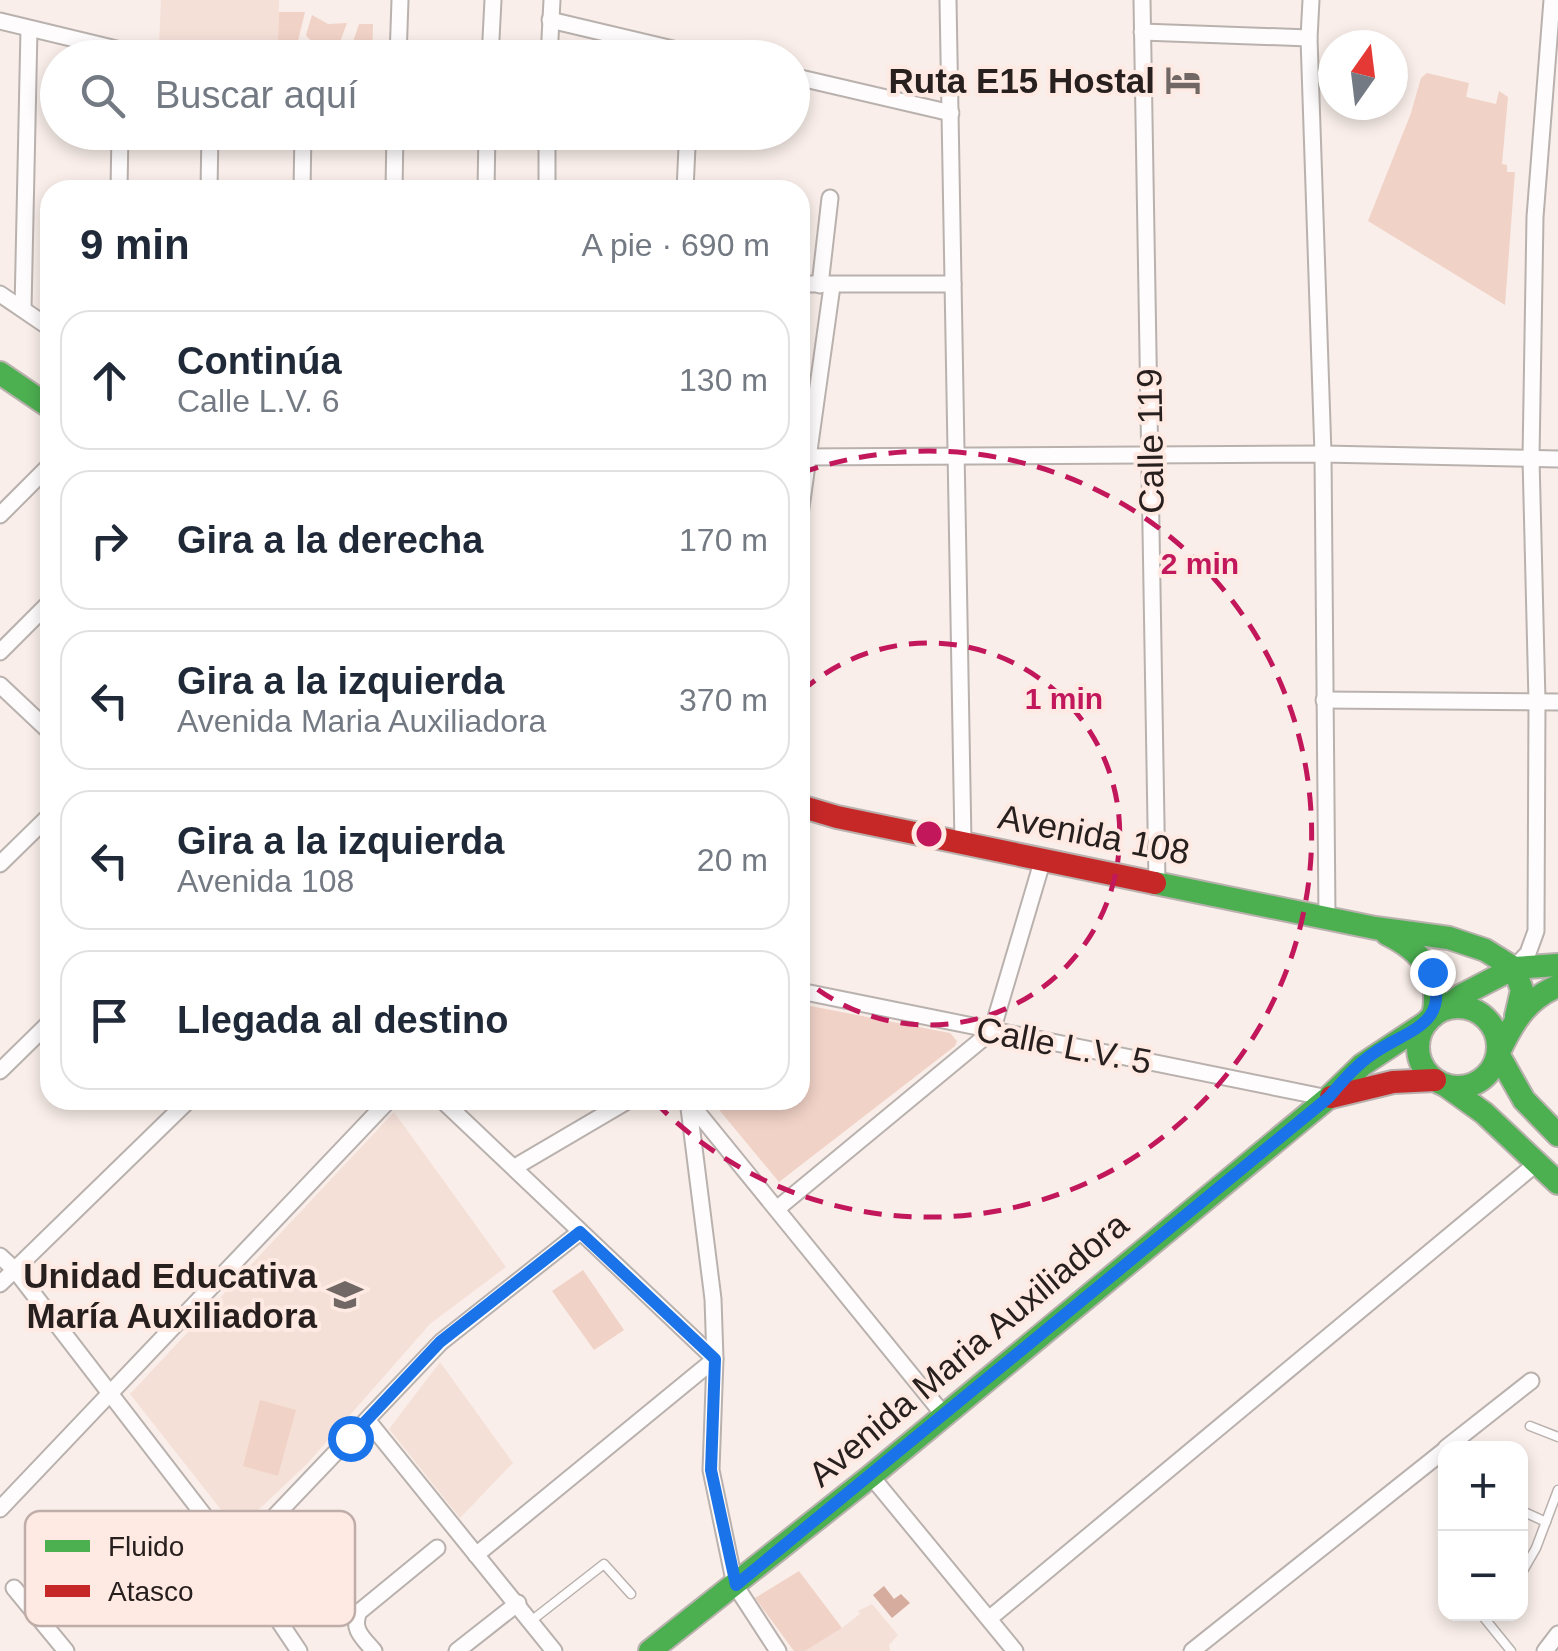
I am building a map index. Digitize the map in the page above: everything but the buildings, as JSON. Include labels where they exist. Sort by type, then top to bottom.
[{"type":"main road","points":[[0,372],[40,401]]},
{"type":"main road","name":"Avenida 108","points":[[810,809],[1375,928],[1400,929],[1481,948],[1514,968]]},
{"type":"main road","name":"Avenida 108","points":[[1375,928],[1411,947],[1427,962],[1438,993],[1433,1016]]},
{"type":"main road","points":[[1558,965],[1514,968],[1462,995],[1433,1016],[1418,1046],[1420,1059],[1440,1082],[1484,1113],[1558,1182]]},
{"type":"main road","points":[[1440,1082],[1473,1084],[1485,1077],[1515,1018],[1522,990],[1514,968]]},
{"type":"main road","points":[[1515,1018],[1538,996],[1558,986]]},
{"type":"main road","points":[[1433,1016],[1465,1007],[1487,1019],[1494,1029],[1498,1054],[1524,1100],[1558,1135]]},
{"type":"main road","name":"Avenida Maria Auxiliadora","points":[[650,1651],[870,1476],[1328,1098],[1372,1054],[1433,1016]]},
{"type":"main road","name":"Avenida Maria Auxiliadora","points":[[1328,1098],[1376,1084],[1440,1082]]},
{"type":"street","points":[[399,40],[400,0]]},
{"type":"street","points":[[491,40],[492,0]]},
{"type":"street","points":[[549,40],[552,0]]},
{"type":"street","points":[[948,0],[963,843]]},
{"type":"street","name":"Calle 119","points":[[1142,0],[1157,882]]},
{"type":"street","points":[[1310,0],[1324,454],[1327,917]]},
{"type":"street","points":[[1514,968],[1528,952],[1536,932],[1531,458],[1535,218],[1553,72],[1552,0]]},
{"type":"street","points":[[550,20],[635,40]]},
{"type":"street","points":[[0,22],[68,40]]},
{"type":"street","points":[[23,309],[29,29]]},
{"type":"street","points":[[1142,32],[1309,38]]},
{"type":"street","points":[[810,80],[951,113]]},
{"type":"street","points":[[119,180],[120,150]]},
{"type":"street","points":[[210,150],[210,180]]},
{"type":"street","points":[[302,180],[303,150]]},
{"type":"street","points":[[394,180],[395,150]]},
{"type":"street","points":[[486,180],[487,150]]},
{"type":"street","points":[[547,150],[547,180]]},
{"type":"street","points":[[685,180],[687,150]]},
{"type":"street","points":[[810,411],[826,286],[830,198]]},
{"type":"street","points":[[810,285],[953,284]]},
{"type":"street","points":[[0,294],[40,321]]},
{"type":"street","points":[[810,458],[1324,454],[1558,458]]},
{"type":"street","points":[[0,515],[40,475]]},
{"type":"street","points":[[0,652],[40,612]]},
{"type":"street","points":[[0,685],[40,723]]},
{"type":"street","points":[[1324,700],[1558,702]]},
{"type":"street","points":[[0,864],[40,824]]},
{"type":"street","points":[[778,1208],[992,1031],[1043,859]]},
{"type":"street","name":"Calle L.V. 5","points":[[810,993],[1328,1098]]},
{"type":"street","points":[[0,1071],[40,1032]]},
{"type":"street","points":[[0,1284],[179,1110]]},
{"type":"street","points":[[0,1509],[379,1110]]},
{"type":"street","points":[[453,1110],[715,1359]]},
{"type":"street","points":[[515,1167],[613,1110]]},
{"type":"street","points":[[690,1110],[713,1299],[711,1470],[736,1585],[778,1651]]},
{"type":"street","points":[[696,1110],[943,1414]]},
{"type":"street","points":[[990,1618],[1537,1163]]},
{"type":"street","points":[[281,1511],[440,1342],[580,1232]]},
{"type":"street","points":[[0,1256],[15,1270],[200,1511]]},
{"type":"street","points":[[476,1555],[715,1359]]},
{"type":"street","points":[[1456,1441],[1530,1381]]},
{"type":"street","points":[[368,1421],[554,1651]]},
{"type":"street","points":[[1192,1651],[1438,1455]]},
{"type":"street","points":[[870,1476],[1014,1651]]},
{"type":"street","points":[[374,1651],[356,1630],[359,1612],[438,1548]]},
{"type":"street","points":[[14,1588],[25,1601]]},
{"type":"street","points":[[458,1651],[518,1603]]},
{"type":"street","points":[[45,1626],[66,1651]]},
{"type":"street","points":[[282,1626],[299,1651]]},
{"type":"street","points":[[1544,1651],[1558,1634]]},
{"type":"lane","points":[[1530,1426],[1558,1437]]},
{"type":"lane","points":[[1528,1559],[1558,1490]]},
{"type":"lane","points":[[1528,1514],[1546,1522]]},
{"type":"lane","points":[[531,1622],[604,1564],[631,1594]]},
{"type":"lane","points":[[1489,1621],[1511,1651]]},
{"type":"shaded area","points":[[161,0],[279,0],[278,40],[159,40]]},
{"type":"shaded area","points":[[279,12],[305,12],[298,40],[278,40]]},
{"type":"shaded area","points":[[312,15],[328,24],[347,23],[341,40],[312,40],[306,35]]},
{"type":"shaded area","points":[[359,24],[373,24],[373,40],[354,40]]},
{"type":"shaded area","points":[[1427,73],[1469,83],[1466,97],[1496,104],[1499,91],[1508,97],[1502,164],[1507,165],[1507,172],[1515,172],[1505,305],[1368,221],[1421,78]]},
{"type":"shaded area","points":[[810,1006],[950,1033],[957,1041],[955,1046],[779,1182],[719,1110],[810,1110]]},
{"type":"shaded area","name":"Unidad Educativa María Auxiliadora","points":[[394,1112],[506,1267],[430,1324],[307,1464],[257,1511],[222,1511],[130,1394]]},
{"type":"shaded area","points":[[583,1270],[624,1330],[594,1350],[552,1291]]},
{"type":"shaded area","points":[[440,1362],[513,1463],[460,1518],[389,1429]]},
{"type":"shaded area","points":[[260,1400],[296,1410],[278,1476],[243,1466]]},
{"type":"shaded area","points":[[799,1571],[842,1628],[805,1651],[794,1651],[755,1598]]},
{"type":"shaded area","points":[[884,1586],[894,1599],[901,1594],[910,1603],[892,1618],[873,1595]]},
{"type":"shaded area","points":[[872,1604],[898,1635],[889,1645],[890,1651],[805,1651],[842,1628],[860,1614],[858,1611]]},
{"type":"traffic: fast","points":[[0,373],[40,400]]},
{"type":"traffic: fast","points":[[1155,883],[1375,928],[1449,938],[1485,950],[1514,968],[1558,965]]},
{"type":"traffic: fast","points":[[1387,934],[1410,948],[1426,966],[1435,989],[1433,1016]]},
{"type":"traffic: fast","points":[[1443,1009],[1514,968],[1522,990],[1516,1016]]},
{"type":"traffic: fast","points":[[1558,986],[1537,998],[1521,1014],[1498,1054],[1524,1100],[1558,1135]]},
{"type":"traffic: fast","points":[[1458,1007],[1473,1010],[1486,1019],[1495,1032],[1498,1047],[1495,1062],[1486,1075],[1473,1084],[1458,1087],[1443,1084],[1430,1075],[1421,1062],[1418,1047],[1421,1032],[1430,1019],[1443,1010],[1458,1007]]},
{"type":"traffic: fast","points":[[650,1651],[871,1476],[1328,1098],[1362,1065],[1427,1022]]},
{"type":"traffic: fast","points":[[1445,1085],[1484,1113],[1558,1183]]},
{"type":"traffic: jam","points":[[810,809],[1155,883]]},
{"type":"traffic: jam","points":[[1331,1097],[1393,1082],[1435,1080]]},
{"type":"place","name":"Ruta E15 Hostal","points":[[1183,80]]},
{"type":"place","name":"Unidad Educativa María Auxiliadora","points":[[345,1295]]},
{"type":"route","points":[[350,1438],[440,1342],[580,1232],[715,1359],[711,1470],[736,1585],[1328,1098],[1372,1054],[1426,1022],[1437,1003],[1432,972]]}]
